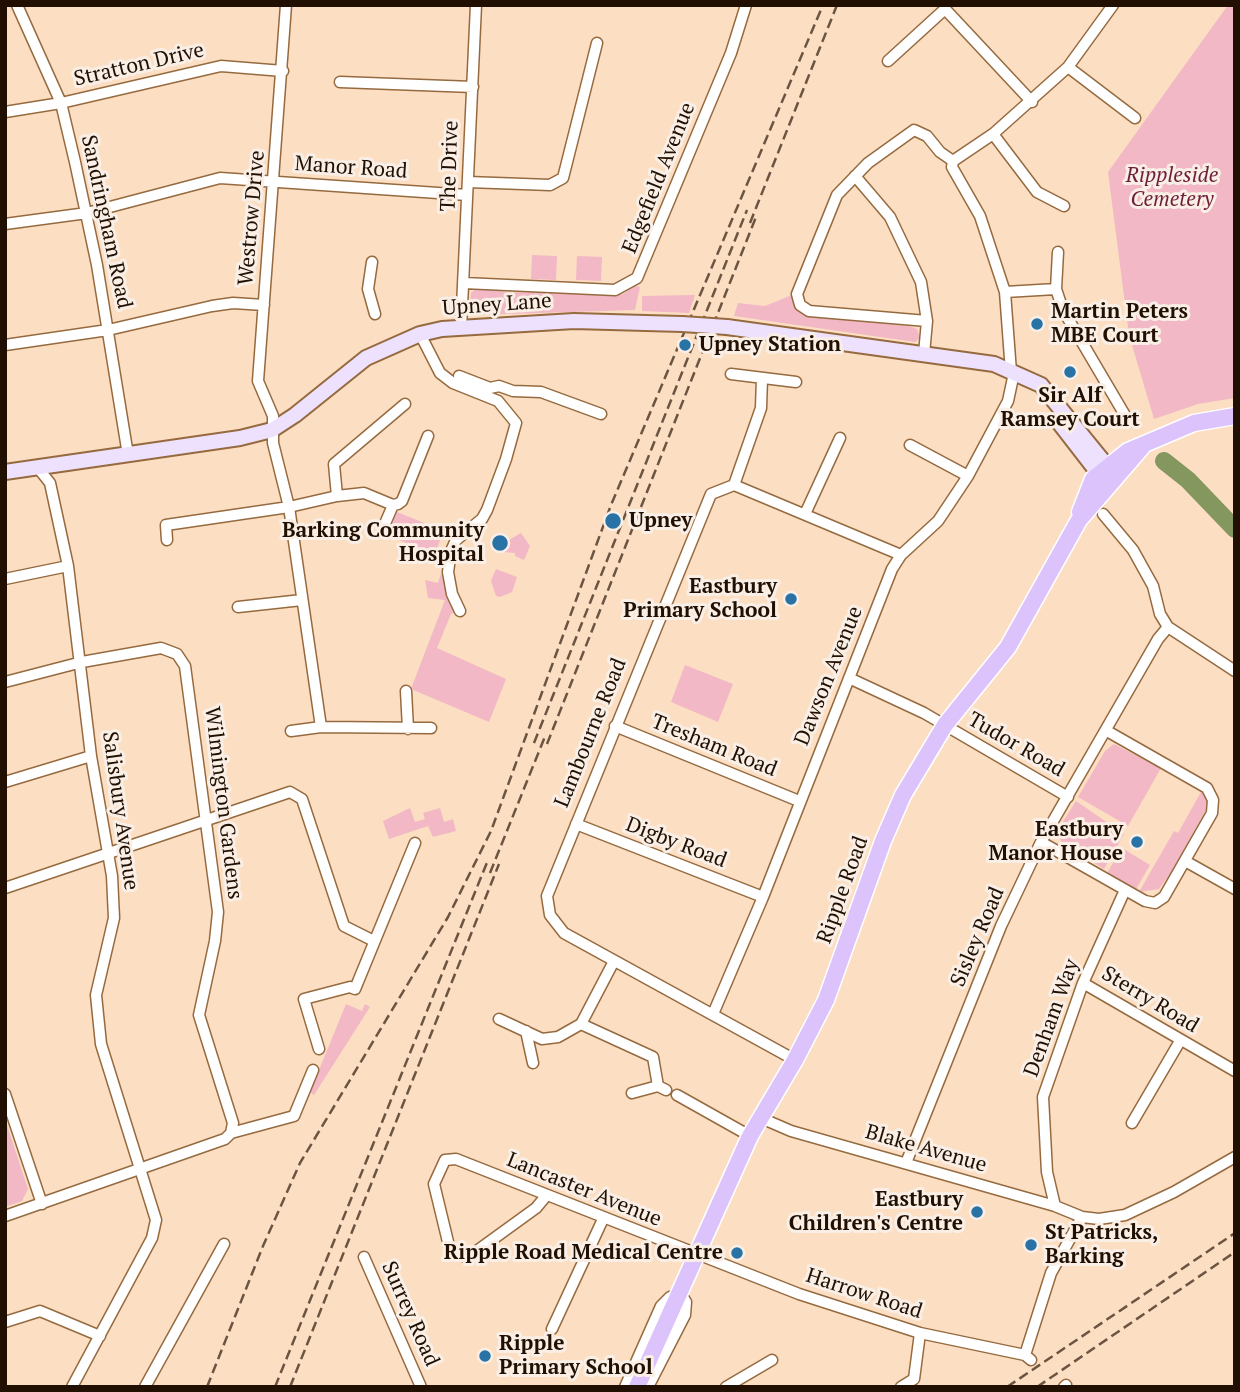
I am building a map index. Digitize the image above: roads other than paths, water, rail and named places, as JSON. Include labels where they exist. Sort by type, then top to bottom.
[{"type":"main road","name":"Ripple Road","points":[[637,1387],[750,1136],[796,1060],[826,1000],[894,814],[945,725],[1008,647],[1108,474],[1142,447],[1194,423],[1235,416]]},
{"type":"street","name":"Sandringham Road","points":[[17,5],[61,103],[87,213],[128,455]]},
{"type":"street","name":"Westrow Drive","points":[[286,5],[258,381],[273,416],[272,430],[289,507],[321,727]]},
{"type":"street","name":"The Drive","points":[[461,328],[476,5]]},
{"type":"street","name":"Edgefield Avenue","points":[[464,283],[615,290],[637,278],[731,53],[746,5]]},
{"type":"street","points":[[928,321],[809,311],[800,304],[797,293],[801,279],[832,202],[855,176],[914,130],[927,136],[940,152],[953,161],[993,134],[1032,102],[1068,67],[1113,5]]},
{"type":"street","points":[[888,61],[944,7],[1032,102]]},
{"type":"street","points":[[468,182],[550,185],[563,178],[597,43]]},
{"type":"street","name":"Stratton Drive","points":[[5,112],[61,103],[221,66],[283,71]]},
{"type":"street","points":[[1068,67],[1135,118]]},
{"type":"street","points":[[340,82],[472,87]]},
{"type":"street","points":[[993,134],[1037,192],[1065,206]]},
{"type":"street","name":"Dawson Avenue","points":[[713,1014],[901,555],[938,521],[968,477],[1004,409],[1015,374],[1005,292],[980,216],[952,167],[953,161]]},
{"type":"street","points":[[855,176],[890,217],[920,282],[928,321],[924,355]]},
{"type":"street","name":"Manor Road","points":[[5,224],[87,213],[220,178],[467,195]]},
{"type":"street","points":[[1058,252],[1056,289],[1063,310],[1129,422]]},
{"type":"street","points":[[372,262],[368,289],[375,314]]},
{"type":"street","points":[[1005,292],[1056,289]]},
{"type":"street","points":[[5,345],[108,330],[212,306],[264,305]]},
{"type":"street","name":"Upney Lane","points":[[5,472],[128,455],[272,430],[366,358],[420,334],[461,328],[574,321],[727,327],[990,363],[1015,374]]},
{"type":"street","points":[[420,334],[440,373],[453,383],[498,401],[516,422],[487,510],[482,519],[456,540],[451,551],[448,572],[452,594],[460,611]]},
{"type":"street","points":[[731,374],[796,382]]},
{"type":"street","points":[[1015,374],[1108,474]]},
{"type":"street","points":[[459,376],[491,388],[499,386],[513,391],[541,392],[601,414]]},
{"type":"street","points":[[762,378],[761,408],[734,485],[901,555]]},
{"type":"street","points":[[498,401],[513,391]]},
{"type":"street","points":[[337,496],[334,464],[405,404]]},
{"type":"street","points":[[384,526],[393,505],[402,501],[428,436]]},
{"type":"street","points":[[805,514],[840,438]]},
{"type":"street","points":[[910,445],[968,477]]},
{"type":"street","name":"Salisbury Avenue","points":[[38,468],[50,483],[68,566],[82,662],[91,756],[108,852],[114,918],[96,995],[96,1013],[101,1044],[156,1220],[152,1238],[72,1387]]},
{"type":"street","name":"Lambourne Road","points":[[734,485],[711,494],[706,502],[547,896],[550,915],[565,933],[796,1060]]},
{"type":"street","points":[[167,540],[166,526],[289,507],[337,496],[364,493],[393,505]]},
{"type":"street","points":[[1103,514],[1133,550],[1153,586],[1160,614],[1168,628],[1235,671]]},
{"type":"street","points":[[5,579],[68,566]]},
{"type":"street","points":[[238,607],[303,600]]},
{"type":"street","name":"Sisley Road","points":[[906,1163],[1001,926],[1041,842],[1158,639],[1168,628]]},
{"type":"street","name":"Wilmington Gardens","points":[[5,682],[82,662],[161,648],[177,654],[185,666],[218,912],[215,941],[199,1015],[233,1123],[232,1133]]},
{"type":"street","name":"Tudor Road","points":[[849,678],[945,725],[1068,797]]},
{"type":"street","points":[[406,691],[408,729]]},
{"type":"street","name":"Tresham Road","points":[[615,726],[799,801]]},
{"type":"street","points":[[290,731],[321,727],[431,728]]},
{"type":"street","points":[[1041,842],[1145,901],[1155,903],[1164,897],[1212,813],[1213,800],[1207,788],[1107,731]]},
{"type":"street","points":[[5,782],[91,756]]},
{"type":"street","points":[[5,888],[284,793],[297,795],[302,799],[344,926],[374,941]]},
{"type":"street","name":"Digby Road","points":[[576,824],[763,897]]},
{"type":"street","points":[[319,1049],[304,999],[355,989],[415,843]]},
{"type":"street","points":[[1185,861],[1235,889]]},
{"type":"street","name":"Denham Way","points":[[1055,1206],[1047,1172],[1043,1097],[1083,983],[1125,890]]},
{"type":"street","points":[[499,1019],[542,1039],[558,1037],[581,1024],[614,961]]},
{"type":"street","name":"Sterry Road","points":[[1083,983],[1235,1071]]},
{"type":"street","points":[[581,1024],[653,1057],[662,1088],[632,1093]]},
{"type":"street","points":[[526,1031],[533,1063]]},
{"type":"street","points":[[1132,1123],[1180,1041]]},
{"type":"street","points":[[5,1216],[195,1151],[225,1139],[232,1133],[294,1116],[313,1070]]},
{"type":"street","points":[[5,1094],[42,1204]]},
{"type":"street","points":[[677,1095],[750,1136]]},
{"type":"street","name":"Blake Avenue","points":[[761,1118],[791,1131],[1055,1206],[1082,1217],[1099,1219],[1125,1215],[1174,1192],[1235,1157]]},
{"type":"street","name":"Lancaster Avenue","points":[[546,1196],[536,1208],[467,1258],[449,1246],[434,1188],[441,1165],[451,1158],[456,1159],[697,1255]]},
{"type":"street","name":"Harrow Road","points":[[697,1255],[799,1294],[920,1333],[1028,1357],[1051,1273],[1082,1217]]},
{"type":"street","points":[[552,1329],[603,1219]]},
{"type":"street","points":[[145,1387],[224,1244]]},
{"type":"street","name":"Surrey Road","points":[[364,1257],[421,1387]]},
{"type":"street","name":"Ripple Road","points":[[625,1387],[661,1306],[670,1297],[681,1294],[686,1301],[685,1315],[648,1387]]},
{"type":"street","points":[[5,1322],[40,1311],[100,1336]]},
{"type":"street","points":[[901,1387],[914,1379],[920,1333]]},
{"type":"street","points":[[726,1387],[772,1360]]},
{"type":"waterway","points":[[1164,461],[1188,480],[1235,529]]},
{"type":"railway","points":[[207,1387],[263,1246],[300,1163],[448,917],[491,831],[611,505],[823,5]]},
{"type":"railway","points":[[750,223],[837,5]]},
{"type":"railway","points":[[534,743],[747,210]]},
{"type":"railway","points":[[547,744],[756,217]]},
{"type":"railway","points":[[490,873],[546,734]]},
{"type":"railway","points":[[275,1387],[488,860]]},
{"type":"railway","points":[[290,1387],[499,864]]},
{"type":"railway","points":[[1007,1387],[1235,1233]]},
{"type":"railway","points":[[1037,1387],[1235,1252]]},
{"type":"place","name":"Martin Peters MBE Court","points":[[1037,324]]},
{"type":"place","name":"Upney Station","points":[[685,345]]},
{"type":"place","name":"Sir Alf Ramsey Court","points":[[1070,372]]},
{"type":"place","name":"Upney","points":[[613,521]]},
{"type":"place","name":"Barking Community Hospital","points":[[500,543]]},
{"type":"place","name":"Eastbury Primary School","points":[[791,599]]},
{"type":"place","name":"Eastbury Manor House","points":[[1137,842]]},
{"type":"place","name":"Eastbury Children's Centre","points":[[977,1212]]},
{"type":"place","name":"St Patricks, Barking","points":[[1031,1245]]},
{"type":"place","name":"Ripple Road Medical Centre","points":[[737,1253]]},
{"type":"place","name":"Ripple Primary School","points":[[485,1356]]},
{"type":"park label","name":"Rippleside Cemetery","points":[[1172,188]]}]
